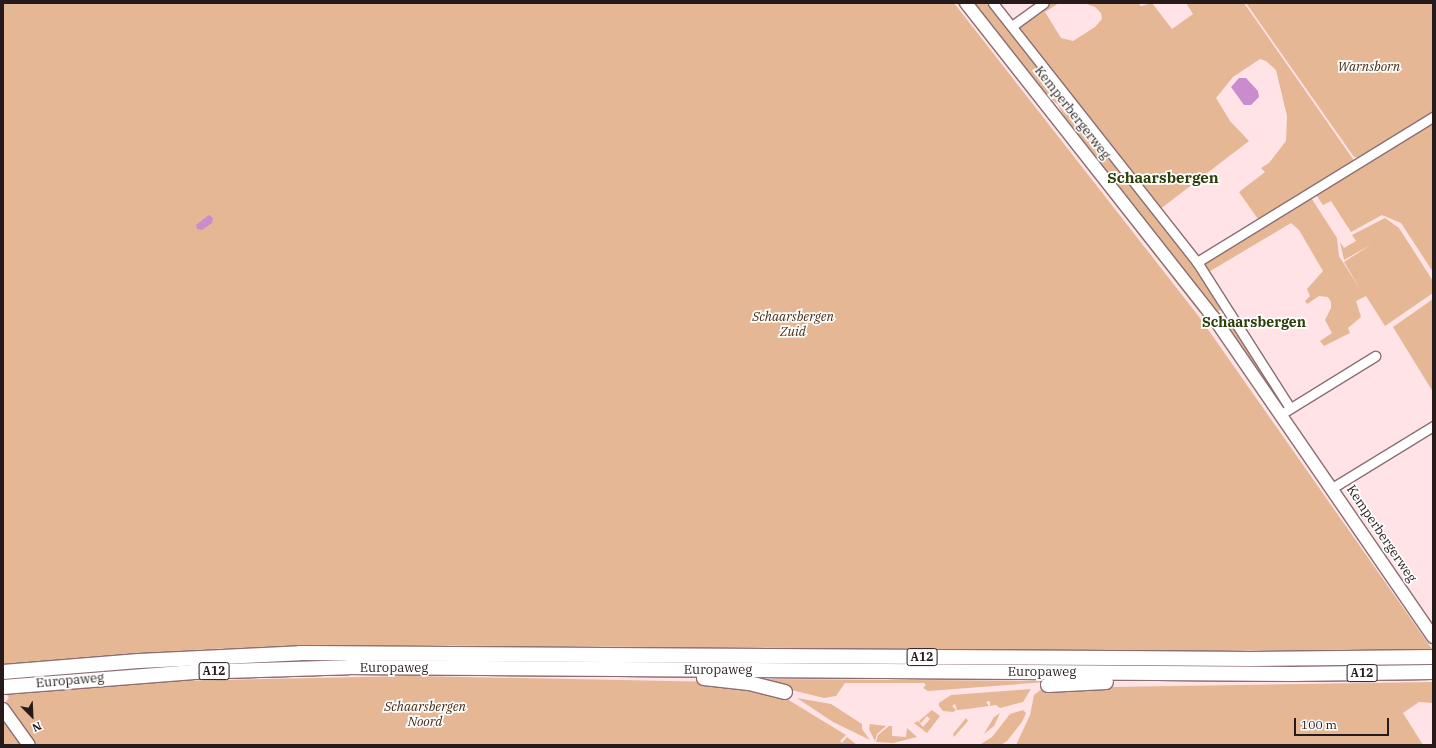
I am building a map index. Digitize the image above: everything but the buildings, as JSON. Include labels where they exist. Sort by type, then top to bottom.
[{"type":"highway","name":"Europaweg","points":[[3,672],[139,661],[300,653],[1251,659],[1432,657]]},
{"type":"highway","name":"Europaweg","points":[[5,687],[99,678],[274,669],[544,669],[1292,674],[1433,672]]},
{"type":"highway","name":"A12","points":[[544,669],[605,675],[712,679],[748,683],[785,692]]},
{"type":"highway","name":"A12","points":[[1048,685],[1225,681],[1292,674]]},
{"type":"main road","name":"Kemperbergerweg","points":[[966,3],[1286,411],[1332,488],[1433,637]]},
{"type":"main road","points":[[3,709],[28,745]]},
{"type":"street","name":"Kemperbergerweg","points":[[992,3],[1012,26],[1197,262],[1227,309],[1286,411]]},
{"type":"street","points":[[1012,26],[1044,3]]},
{"type":"street","points":[[1197,262],[1433,117]]},
{"type":"street","points":[[1214,318],[1227,309]]},
{"type":"street","points":[[1286,411],[1375,356]]},
{"type":"street","name":"Kemperbergerweg","points":[[1332,488],[1433,426]]},
{"type":"green space","name":"Schaarsbergen Zuid","points":[[3,3],[954,3],[1200,318],[1432,649],[1222,651],[347,645],[210,649],[3,664]]},
{"type":"green space","points":[[957,3],[962,3],[1055,124],[1053,125]]},
{"type":"green space","points":[[971,3],[990,3],[1065,98],[1057,104],[1039,88]]},
{"type":"green space","points":[[1045,3],[1059,3],[1045,12],[1061,38],[1073,41],[1095,27],[1102,19],[1101,13],[1095,7],[1084,3],[1138,3],[1141,6],[1152,3],[1172,29],[1193,14],[1186,3],[1244,3],[1355,162],[1260,222],[1239,192],[1265,172],[1261,168],[1269,163],[1286,141],[1287,116],[1276,70],[1266,61],[1260,59],[1233,77],[1216,98],[1230,121],[1249,141],[1159,210],[1017,29],[1017,24]]},
{"type":"green space","name":"Warnsborn","points":[[1246,3],[1433,3],[1433,114],[1361,158],[1354,157]]},
{"type":"green space","points":[[1066,99],[1195,263],[1222,306],[1222,309],[1216,312],[1072,131],[1058,105]]},
{"type":"green space","points":[[1433,119],[1433,272],[1401,223],[1382,215],[1351,232],[1331,201],[1323,205],[1315,193]]},
{"type":"green space","points":[[1070,141],[1203,310],[1200,313],[1068,144]]},
{"type":"green space","points":[[1310,196],[1337,238],[1339,256],[1362,292],[1344,262],[1372,244],[1344,260],[1340,242],[1344,248],[1356,241],[1352,235],[1385,218],[1399,228],[1433,281],[1433,293],[1385,326],[1366,296],[1356,301],[1361,317],[1348,328],[1350,333],[1324,346],[1320,341],[1332,333],[1325,320],[1331,308],[1331,302],[1328,297],[1319,296],[1307,304],[1305,301],[1310,296],[1307,289],[1323,271],[1299,230],[1291,223],[1207,273],[1202,261]]},
{"type":"green space","points":[[1433,299],[1433,392],[1393,327]]},
{"type":"green space","points":[[1235,325],[1284,405],[1283,406],[1280,406],[1234,337],[1230,328]]},
{"type":"green space","name":"Schaarsbergen Noord","points":[[413,676],[720,682],[782,696],[846,735],[840,741],[842,743],[847,737],[857,745],[37,745],[6,701],[9,698],[7,695],[175,681]]},
{"type":"green space","points":[[747,679],[1046,682],[928,691],[923,688],[926,685],[924,683],[845,683],[836,696],[824,698]]},
{"type":"green space","points":[[1433,682],[1433,703],[1419,702],[1403,713],[1423,745],[1016,745],[1030,715],[1034,695],[1043,688]]},
{"type":"green space","points":[[1031,689],[1023,702],[1000,708],[996,705],[990,706],[990,701],[986,702],[989,706],[957,710],[955,704],[952,706],[956,710],[953,712],[943,711],[939,706],[939,703],[951,695]]},
{"type":"green space","points":[[797,698],[831,704],[862,724],[862,729],[870,740],[833,722]]},
{"type":"green space","points":[[932,710],[940,716],[927,733],[914,723],[918,721],[923,727],[930,719],[927,716],[921,723],[919,721]]},
{"type":"green space","points":[[1023,710],[1026,713],[1022,722],[1007,741],[1001,745],[981,744],[992,737],[1010,714]]},
{"type":"green space","points":[[1000,713],[994,726],[984,734],[994,717]]},
{"type":"green space","points":[[3,716],[25,745],[3,745]]},
{"type":"green space","points":[[966,718],[968,721],[954,737],[953,734]]},
{"type":"green space","points":[[870,724],[886,726],[877,734],[875,741],[869,729]]},
{"type":"green space","points":[[889,726],[892,726],[892,736],[906,737],[907,728],[917,737],[893,743],[876,742],[878,735]]},
{"type":"shaded area","points":[[1239,78],[1246,78],[1258,91],[1259,97],[1251,105],[1244,105],[1231,87]]},
{"type":"shaded area","points":[[209,215],[213,218],[212,223],[202,230],[197,229],[196,225]]},
{"type":"district","name":"Schaarsbergen","points":[[1163,178]]},
{"type":"district","name":"Schaarsbergen","points":[[1254,322]]}]
